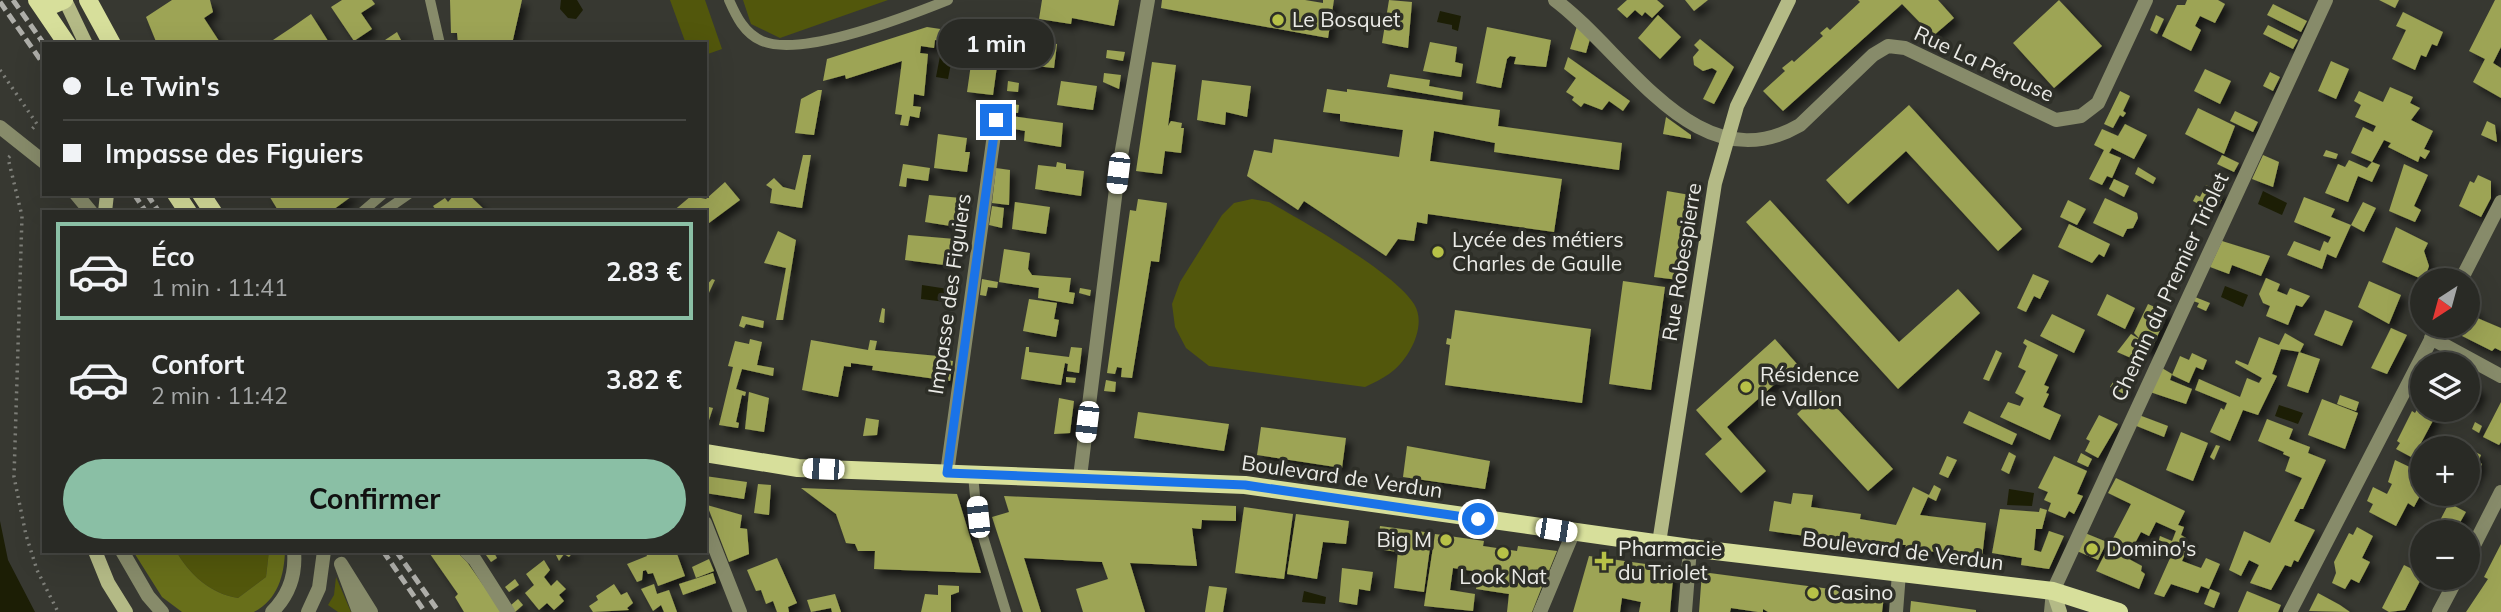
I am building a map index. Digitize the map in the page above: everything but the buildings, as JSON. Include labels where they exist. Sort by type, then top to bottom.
[{"type":"main road","points":[[65,0],[40,5],[66,42]]},
{"type":"main road","points":[[88,0],[111,42]]},
{"type":"main road","name":"Boulevard de Verdun","points":[[707,453],[790,468],[1245,485],[1573,533],[2053,591],[2119,612]]},
{"type":"street","points":[[65,0],[85,42]]},
{"type":"street","points":[[1080,477],[1118,173],[1147,0]]},
{"type":"street","points":[[1555,0],[1594,32],[1668,108],[1689,122],[1727,138]]},
{"type":"street","name":"Rue Robespierre","points":[[1660,543],[1715,183],[1742,94],[1789,0]]},
{"type":"street","name":"Rue La Pérouse","points":[[1727,138],[1750,142],[1787,133],[1800,125],[1873,55],[1888,46],[1905,48],[2056,120],[2081,117],[2098,103],[2146,0]]},
{"type":"street","name":"Chemin du Premier Triolet","points":[[2051,612],[2053,591],[2326,0]]},
{"type":"street","name":"Impasse des Figuiers","points":[[947,473],[996,120]]},
{"type":"street","points":[[0,127],[42,160]]},
{"type":"street","points":[[78,196],[89,210]]},
{"type":"street","points":[[2467,268],[2501,202]]},
{"type":"street","points":[[2290,612],[2431,338]]},
{"type":"street","points":[[2443,338],[2501,376]]},
{"type":"street","points":[[2480,533],[2501,492]]},
{"type":"street","points":[[707,528],[740,612]]},
{"type":"street","points":[[1540,612],[1573,533]]},
{"type":"street","points":[[1685,612],[1690,548]]},
{"type":"street","points":[[95,553],[108,583],[126,612]]},
{"type":"street","points":[[123,553],[148,596],[162,612]]},
{"type":"street","points":[[272,612],[280,604],[292,579],[294,553]]},
{"type":"street","points":[[308,612],[319,588],[324,553]]},
{"type":"street","points":[[333,553],[371,612]]},
{"type":"street","points":[[468,553],[508,612]]},
{"type":"street","points":[[341,564],[359,612]]},
{"type":"street","points":[[1896,612],[1899,573]]},
{"type":"street","points":[[2439,612],[2451,590]]},
{"type":"street","points":[[2053,591],[2060,612]]},
{"type":"lane","points":[[430,0],[440,42]]},
{"type":"lane","points":[[729,0],[740,24],[761,41],[786,46],[886,25],[948,0]]},
{"type":"lane","points":[[364,210],[381,196]]},
{"type":"lane","points":[[386,210],[406,196]]},
{"type":"lane","points":[[973,475],[978,517],[1006,612]]},
{"type":"path","points":[[0,70],[37,124],[8,158],[22,216],[14,477],[26,535],[37,570],[58,612]]},
{"type":"shaded area","points":[[561,0],[577,0],[583,10],[576,19],[568,18],[560,9]]},
{"type":"shaded area","points":[[670,0],[705,0],[722,49],[707,54],[707,42],[685,42]]},
{"type":"shaded area","points":[[743,0],[888,0],[780,38],[751,24]]},
{"type":"shaded area","points":[[1440,11],[1461,16],[1458,31],[1452,29],[1452,25],[1437,22]]},
{"type":"shaded area","points":[[940,56],[952,58],[948,79],[936,77]]},
{"type":"shaded area","points":[[2263,191],[2287,203],[2282,215],[2258,204]]},
{"type":"shaded area","points":[[1252,199],[1269,202],[1347,248],[1388,277],[1414,304],[1419,322],[1414,342],[1403,361],[1389,374],[1365,387],[1209,366],[1186,348],[1175,327],[1172,304],[1180,282],[1222,215],[1234,203]]},
{"type":"shaded area","points":[[922,285],[948,289],[946,302],[921,299]]},
{"type":"shaded area","points":[[2225,286],[2248,295],[2243,307],[2221,297]]},
{"type":"shaded area","points":[[2279,405],[2303,413],[2298,424],[2275,416]]},
{"type":"shaded area","points":[[2009,489],[2034,493],[2032,506],[2007,505]]},
{"type":"shaded area","points":[[0,521],[8,560],[35,612],[0,612]]},
{"type":"shaded area","points":[[177,553],[269,553],[266,577],[238,598],[210,587],[187,567]]},
{"type":"shaded area","points":[[336,577],[351,612],[338,612],[328,605],[334,595]]},
{"type":"shaded area","points":[[1304,591],[1326,597],[1325,604],[1302,602]]},
{"type":"green space","points":[[134,553],[177,553],[202,582],[228,596],[238,598],[266,577],[269,553],[285,553],[283,569],[274,594],[254,612],[182,612],[162,597]]},
{"type":"railway","points":[[13,0],[43,42]]},
{"type":"railway","points":[[0,2],[42,62]]},
{"type":"railway","points":[[135,196],[145,210]]},
{"type":"railway","points":[[148,196],[158,210]]},
{"type":"railway","points":[[384,553],[425,612]]},
{"type":"railway","points":[[397,553],[439,612]]},
{"type":"place","name":"Le Bosquet","points":[[1278,20]]},
{"type":"place","name":"Lycée des métiers Charles de Gaulle","points":[[1438,252]]},
{"type":"place","name":"Résidence le Vallon","points":[[1746,387]]},
{"type":"place","name":"Big M","points":[[1446,540]]},
{"type":"place","name":"Domino's","points":[[2092,549]]},
{"type":"place","name":"Look Nat","points":[[1503,553]]},
{"type":"place","name":"Pharmacie du Triolet","points":[[1604,561]]},
{"type":"place","name":"Casino","points":[[1813,593]]},
{"type":"route","points":[[996,120],[947,473],[1245,485],[1478,519]]}]
